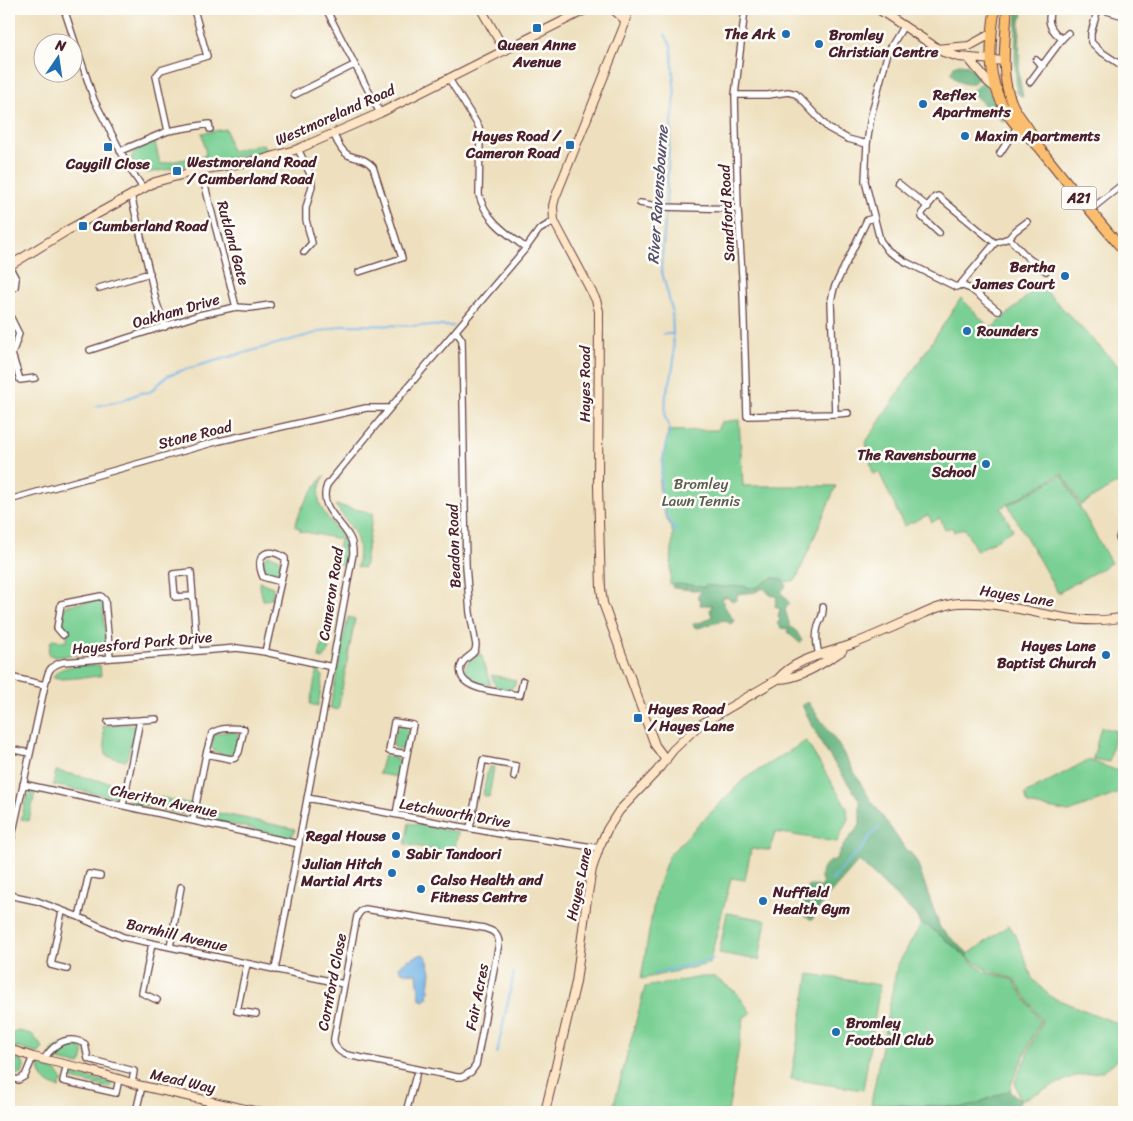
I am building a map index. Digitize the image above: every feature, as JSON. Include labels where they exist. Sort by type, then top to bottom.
[{"type":"main road","points":[[481,9],[505,51]]},
{"type":"main road","name":"Westmoreland Road","points":[[9,266],[68,230],[143,188],[163,179],[200,170],[262,160],[334,135],[587,9]]},
{"type":"main road","points":[[613,9],[625,20]]},
{"type":"main road","points":[[620,9],[625,20]]},
{"type":"main road","points":[[554,222],[553,206],[555,198],[628,9]]},
{"type":"main road","points":[[878,9],[904,25],[936,49],[950,55],[1004,61]]},
{"type":"main road","name":"A21","points":[[995,9],[991,34],[990,60],[997,89],[1003,106],[1017,127],[1036,143]]},
{"type":"main road","name":"A21","points":[[1007,9],[1004,61],[1012,102],[1036,143],[1124,251]]},
{"type":"main road","points":[[936,49],[972,45],[991,34]]},
{"type":"main road","points":[[968,58],[988,82],[997,89]]},
{"type":"main road","name":"Hayes Road","points":[[554,222],[596,300],[599,311],[598,486],[600,588],[603,603],[654,745],[666,760]]},
{"type":"main road","name":"Hayes Lane","points":[[545,1112],[576,982],[592,869],[599,848],[619,811],[698,726],[778,678],[784,672],[820,655],[853,644],[935,608],[957,603],[992,604],[1078,620],[1110,620],[1124,617]]},
{"type":"main road","name":"Hayes Lane","points":[[778,678],[788,679],[815,667],[853,644]]},
{"type":"main road","name":"Mead Way","points":[[9,1049],[32,1057],[85,1068],[142,1086],[258,1112]]},
{"type":"street","points":[[64,9],[94,100],[120,151],[143,188]]},
{"type":"street","points":[[326,9],[380,113]]},
{"type":"street","name":"Sandford Road","points":[[745,9],[735,95],[747,416],[835,414]]},
{"type":"street","points":[[1051,9],[1048,20],[1050,27],[1062,39]]},
{"type":"street","points":[[1124,16],[1099,9],[1091,32],[1091,42],[1100,51],[1124,67]]},
{"type":"street","points":[[168,131],[156,76],[161,70],[207,56],[194,10]]},
{"type":"street","points":[[904,25],[888,52],[866,144],[865,182],[880,240],[888,251],[906,262],[951,285],[956,287],[960,285],[972,289],[998,311]]},
{"type":"street","points":[[1030,82],[1068,33]]},
{"type":"street","points":[[1036,60],[1042,66]]},
{"type":"street","points":[[294,95],[354,65]]},
{"type":"street","points":[[449,79],[479,127],[479,195],[481,204],[495,224],[526,248]]},
{"type":"street","points":[[735,95],[768,95],[788,92],[796,94],[828,128],[848,139],[866,144]]},
{"type":"street","points":[[120,151],[168,131],[209,124],[210,129]]},
{"type":"street","points":[[1000,153],[1017,127]]},
{"type":"street","points":[[334,135],[341,148],[347,154],[366,160],[373,167],[402,258],[359,272]]},
{"type":"street","points":[[298,149],[311,176],[312,186],[306,208],[306,220],[312,243],[304,252]]},
{"type":"street","points":[[898,183],[928,206]]},
{"type":"street","points":[[1090,210],[1124,183]]},
{"type":"street","name":"Rutland Gate","points":[[205,186],[236,307]]},
{"type":"street","points":[[131,195],[156,301],[165,327]]},
{"type":"street","points":[[940,232],[922,217],[922,213],[938,196],[996,243]]},
{"type":"street","points":[[640,203],[666,207],[738,209]]},
{"type":"street","points":[[848,413],[835,414],[831,301],[834,288],[863,228],[868,220],[874,218]]},
{"type":"street","name":"Cameron Road","points":[[275,970],[353,554],[350,536],[329,510],[326,503],[325,490],[329,481],[526,248],[539,230],[554,222]]},
{"type":"street","points":[[960,285],[996,243],[1009,238],[1027,222]]},
{"type":"street","points":[[1009,238],[1028,258],[1046,271]]},
{"type":"street","points":[[9,266],[16,279],[15,287],[9,291]]},
{"type":"street","points":[[100,288],[150,273]]},
{"type":"street","name":"Oakham Drive","points":[[90,350],[199,315],[236,307],[250,308],[270,304]]},
{"type":"street","points":[[9,314],[20,334],[12,354],[20,380],[35,378]]},
{"type":"street","name":"Beadon Road","points":[[456,331],[462,340],[466,566],[470,612],[476,645],[476,650],[473,654],[463,661],[460,671],[464,682],[494,691],[520,695],[523,681]]},
{"type":"street","name":"Stone Road","points":[[9,500],[219,441],[366,408],[390,408]]},
{"type":"street","points":[[1124,525],[1119,538],[1124,547]]},
{"type":"street","points":[[265,652],[281,582],[285,558],[275,554],[264,553],[260,557],[259,562],[263,576],[281,582]]},
{"type":"street","points":[[192,596],[175,597],[173,574],[191,572],[197,651]]},
{"type":"street","points":[[63,635],[57,628],[61,604],[101,596],[105,600],[110,658]]},
{"type":"street","points":[[820,655],[817,648],[818,626],[824,614],[823,608]]},
{"type":"street","name":"Hayesford Park Drive","points":[[9,850],[44,685],[48,672],[55,664],[237,648],[265,652],[332,667]]},
{"type":"street","points":[[9,676],[44,685]]},
{"type":"street","points":[[108,722],[156,719]]},
{"type":"street","points":[[122,805],[140,720]]},
{"type":"street","points":[[206,754],[235,758],[239,752],[245,721]]},
{"type":"street","points":[[396,814],[413,725],[394,722],[389,751],[407,754]]},
{"type":"street","points":[[193,820],[212,733],[216,730],[244,729]]},
{"type":"street","points":[[9,749],[30,753]]},
{"type":"street","points":[[470,828],[483,760],[516,766],[514,778]]},
{"type":"street","name":"Cheriton Avenue","points":[[23,784],[299,844]]},
{"type":"street","name":"Letchworth Drive","points":[[307,798],[511,836],[599,848]]},
{"type":"street","points":[[79,917],[89,874],[100,876]]},
{"type":"street","points":[[170,947],[182,888]]},
{"type":"street","name":"Barnhill Avenue","points":[[9,895],[37,901],[123,937],[344,984]]},
{"type":"street","name":"Cornford Close","points":[[347,1055],[340,1052],[334,1045],[334,1041],[357,916],[363,910]]},
{"type":"street","name":"Fair Acres","points":[[347,1055],[462,1077],[471,1072],[476,1066],[499,943],[496,934],[484,928],[363,910]]},
{"type":"street","points":[[62,911],[51,965],[67,969]]},
{"type":"street","points":[[152,944],[142,993],[157,1000]]},
{"type":"street","points":[[247,964],[237,1010],[256,1014]]},
{"type":"street","points":[[44,1059],[51,1048],[67,1040],[79,1041],[85,1044],[88,1059],[85,1068]]},
{"type":"street","points":[[9,1077],[18,1080],[25,1076],[32,1057]]},
{"type":"street","name":"Mead Way","points":[[88,1059],[134,1071],[132,1083]]},
{"type":"street","points":[[66,1064],[63,1081],[116,1094],[119,1079]]},
{"type":"street","points":[[406,1112],[416,1075]]},
{"type":"street","points":[[136,1112],[142,1086]]},
{"type":"green space","points":[[1017,9],[1023,15],[1020,20],[1019,76],[1023,97],[1017,93],[1015,59]]},
{"type":"green space","points":[[959,64],[968,65],[980,77],[972,84],[960,82],[951,73],[954,66]]},
{"type":"green space","points":[[983,80],[1006,120],[1004,123],[971,92]]},
{"type":"green space","points":[[226,129],[231,151],[263,144],[267,151],[147,173],[137,169],[131,159],[134,152],[155,142],[160,164],[206,155],[202,133]]},
{"type":"green space","points":[[1038,283],[1124,372],[1124,479],[1081,505],[1062,473],[1001,508],[1013,530],[977,551],[964,528],[954,532],[952,527],[945,530],[940,518],[932,522],[928,515],[904,526],[879,472],[873,474],[866,442],[961,298],[988,326],[993,327],[1031,293]]},
{"type":"green space","name":"Bromley Lawn Tennis","points":[[739,420],[743,486],[836,486],[796,580],[742,590],[670,584],[673,533],[660,499],[659,485],[668,431],[717,430],[721,422]]},
{"type":"green space","points":[[325,475],[319,492],[320,505],[344,540],[347,553],[344,565],[336,563],[340,539],[300,531],[300,528],[295,527],[307,499]]},
{"type":"green space","points":[[1062,475],[1111,563],[1058,593],[1008,505]]},
{"type":"green space","points":[[335,505],[373,513],[364,568],[357,567],[358,548],[355,533]]},
{"type":"green space","points":[[268,555],[278,558],[282,562],[280,573],[276,577],[267,576],[265,572],[263,559]]},
{"type":"green space","points":[[773,577],[784,582],[786,586],[781,592],[789,603],[785,610],[790,626],[797,632],[802,641],[800,643],[787,632],[789,629],[781,628],[777,624],[780,620],[778,616],[780,609],[775,606],[777,597],[769,594],[764,588],[755,592],[737,594],[737,600],[733,601],[727,597],[722,598],[725,607],[734,621],[731,624],[724,620],[698,628],[694,627],[693,624],[712,617],[710,610],[712,605],[700,605],[701,601],[697,596],[702,591],[673,588],[672,585],[694,585],[705,588],[705,585],[750,588],[757,587]]},
{"type":"green space","points":[[259,582],[273,587],[272,599],[263,600]]},
{"type":"green space","points":[[97,600],[103,606],[106,649],[102,652],[55,657],[48,654],[53,639],[66,642],[68,631],[63,628],[61,623],[65,607]]},
{"type":"green space","points":[[328,613],[335,614],[328,653],[323,659],[319,658]]},
{"type":"green space","points":[[348,617],[355,619],[338,710],[330,708]]},
{"type":"green space","points":[[478,652],[481,654],[491,685],[475,683],[468,679],[466,675],[465,671],[469,661]]},
{"type":"green space","points":[[100,665],[101,676],[63,679],[53,677],[61,669],[67,667]]},
{"type":"green space","points":[[317,670],[323,676],[318,706],[310,704]]},
{"type":"green space","points":[[491,675],[515,680],[515,685],[509,690],[496,687]]},
{"type":"green space","points":[[808,702],[838,744],[868,796],[917,862],[940,928],[969,954],[966,956],[927,925],[925,926],[919,922],[919,918],[859,861],[822,903],[812,920],[804,916],[804,901],[808,887],[814,885],[821,888],[823,868],[835,860],[845,843],[860,825],[860,801],[822,745],[802,705]]},
{"type":"green space","points":[[129,724],[133,726],[135,731],[126,761],[106,756],[103,726]]},
{"type":"green space","points":[[401,725],[406,727],[408,732],[405,747],[399,750],[393,744],[396,730]]},
{"type":"green space","points":[[1101,727],[1116,731],[1109,762],[1093,759]]},
{"type":"green space","points":[[232,731],[238,734],[237,746],[233,753],[225,755],[213,750],[211,747],[214,735]]},
{"type":"green space","points":[[806,741],[847,808],[848,819],[837,842],[775,832],[770,850],[751,849],[745,880],[731,878],[709,964],[641,979],[656,891],[669,855],[744,779]]},
{"type":"green space","points":[[384,755],[400,760],[398,777],[379,774]]},
{"type":"green space","points":[[1088,760],[1124,773],[1124,791],[1069,812],[1028,804],[1025,794]]},
{"type":"green space","points":[[490,767],[494,767],[489,797],[483,795]]},
{"type":"green space","points":[[56,771],[121,785],[120,795],[112,797],[53,785]]},
{"type":"green space","points":[[130,791],[191,804],[190,810],[184,814],[133,803],[129,799]]},
{"type":"green space","points":[[32,792],[35,792],[29,821],[21,819],[27,797]]},
{"type":"green space","points":[[434,808],[469,814],[467,819],[462,821],[433,815]]},
{"type":"green space","points":[[200,809],[295,829],[293,835],[289,837],[203,818],[200,815]]},
{"type":"green space","points":[[409,823],[458,832],[454,854],[405,844]]},
{"type":"green space","points":[[727,913],[766,920],[759,960],[719,953]]},
{"type":"green space","points":[[923,921],[983,971],[1013,980],[1040,1021],[1010,1090],[968,1107],[871,1104],[897,966]]},
{"type":"green space","points":[[1009,925],[1017,938],[1032,978],[1051,997],[1124,1026],[1124,1055],[1103,1071],[1072,1077],[1020,1101],[1015,1082],[1042,1021],[1014,979],[985,969],[966,956]]},
{"type":"green space","name":"Bromley Football Club","points":[[809,974],[880,985],[863,1090],[791,1079]]},
{"type":"green space","points":[[701,977],[714,977],[736,992],[751,1013],[744,1017],[728,1112],[612,1112],[645,987]]},
{"type":"green space","points":[[18,1031],[32,1034],[43,1048],[39,1053],[9,1045],[9,1035]]},
{"type":"green space","points":[[62,1044],[80,1045],[83,1048],[83,1059],[80,1065],[50,1058],[52,1051]]},
{"type":"green space","points":[[9,1057],[23,1062],[22,1074],[14,1075],[9,1072]]},
{"type":"green space","points":[[39,1065],[57,1072],[64,1082],[61,1082],[59,1088],[45,1080]]},
{"type":"green space","points":[[68,1073],[112,1083],[110,1088],[68,1078]]},
{"type":"green space","points":[[1010,1090],[1020,1101],[1019,1105],[1001,1112],[879,1112],[880,1105],[968,1107]]},
{"type":"water","points":[[423,954],[426,956],[431,971],[428,998],[424,1001],[420,999],[417,974],[402,972],[399,968],[406,961]]},
{"type":"waterway","name":"River Ravensbourne","points":[[665,35],[671,45],[675,96],[669,148],[666,205]]},
{"type":"waterway","name":"River Ravensbourne","points":[[666,210],[661,268],[672,310],[674,360],[666,394],[665,417],[670,429],[663,459],[661,491],[666,514],[676,532]]},
{"type":"waterway","points":[[96,406],[121,401],[140,393],[150,392],[167,376],[186,369],[345,325],[453,326]]},
{"type":"waterway","points":[[663,334],[673,334]]},
{"type":"waterway","points":[[832,880],[852,857],[862,849],[869,837],[879,827]]},
{"type":"waterway","points":[[654,973],[713,959]]},
{"type":"waterway","points":[[497,1053],[514,973]]},
{"type":"waterway","name":"River Ravensbourne","points":[[1022,1108],[1024,1112]]},
{"type":"place","name":"Queen Anne Avenue","points":[[537,28]]},
{"type":"place","name":"The Ark","points":[[786,34]]},
{"type":"place","name":"Bromley Christian Centre","points":[[819,44]]},
{"type":"place","name":"Reflex Apartments","points":[[923,104]]},
{"type":"place","name":"Maxim Apartments","points":[[965,136]]},
{"type":"place","name":"Hayes Road / Cameron Road","points":[[570,145]]},
{"type":"place","name":"Caygill Close","points":[[108,147]]},
{"type":"place","name":"Westmoreland Road / Cumberland Road","points":[[177,171]]},
{"type":"place","name":"Cumberland Road","points":[[83,226]]},
{"type":"place","name":"Bertha James Court","points":[[1065,276]]},
{"type":"place","name":"Rounders","points":[[967,331]]},
{"type":"place","name":"The Ravensbourne School","points":[[986,464]]},
{"type":"place","name":"Hayes Lane Baptist Church","points":[[1106,655]]},
{"type":"place","name":"Hayes Road / Hayes Lane","points":[[638,718]]},
{"type":"place","name":"Regal House","points":[[396,836]]},
{"type":"place","name":"Sabir Tandoori","points":[[396,854]]},
{"type":"place","name":"Julian Hitch Martial Arts","points":[[392,873]]},
{"type":"place","name":"Calso Health and Fitness Centre","points":[[421,889]]},
{"type":"place","name":"Nuffield Health Gym","points":[[763,901]]},
{"type":"place","name":"Bromley Football Club","points":[[836,1032]]}]
